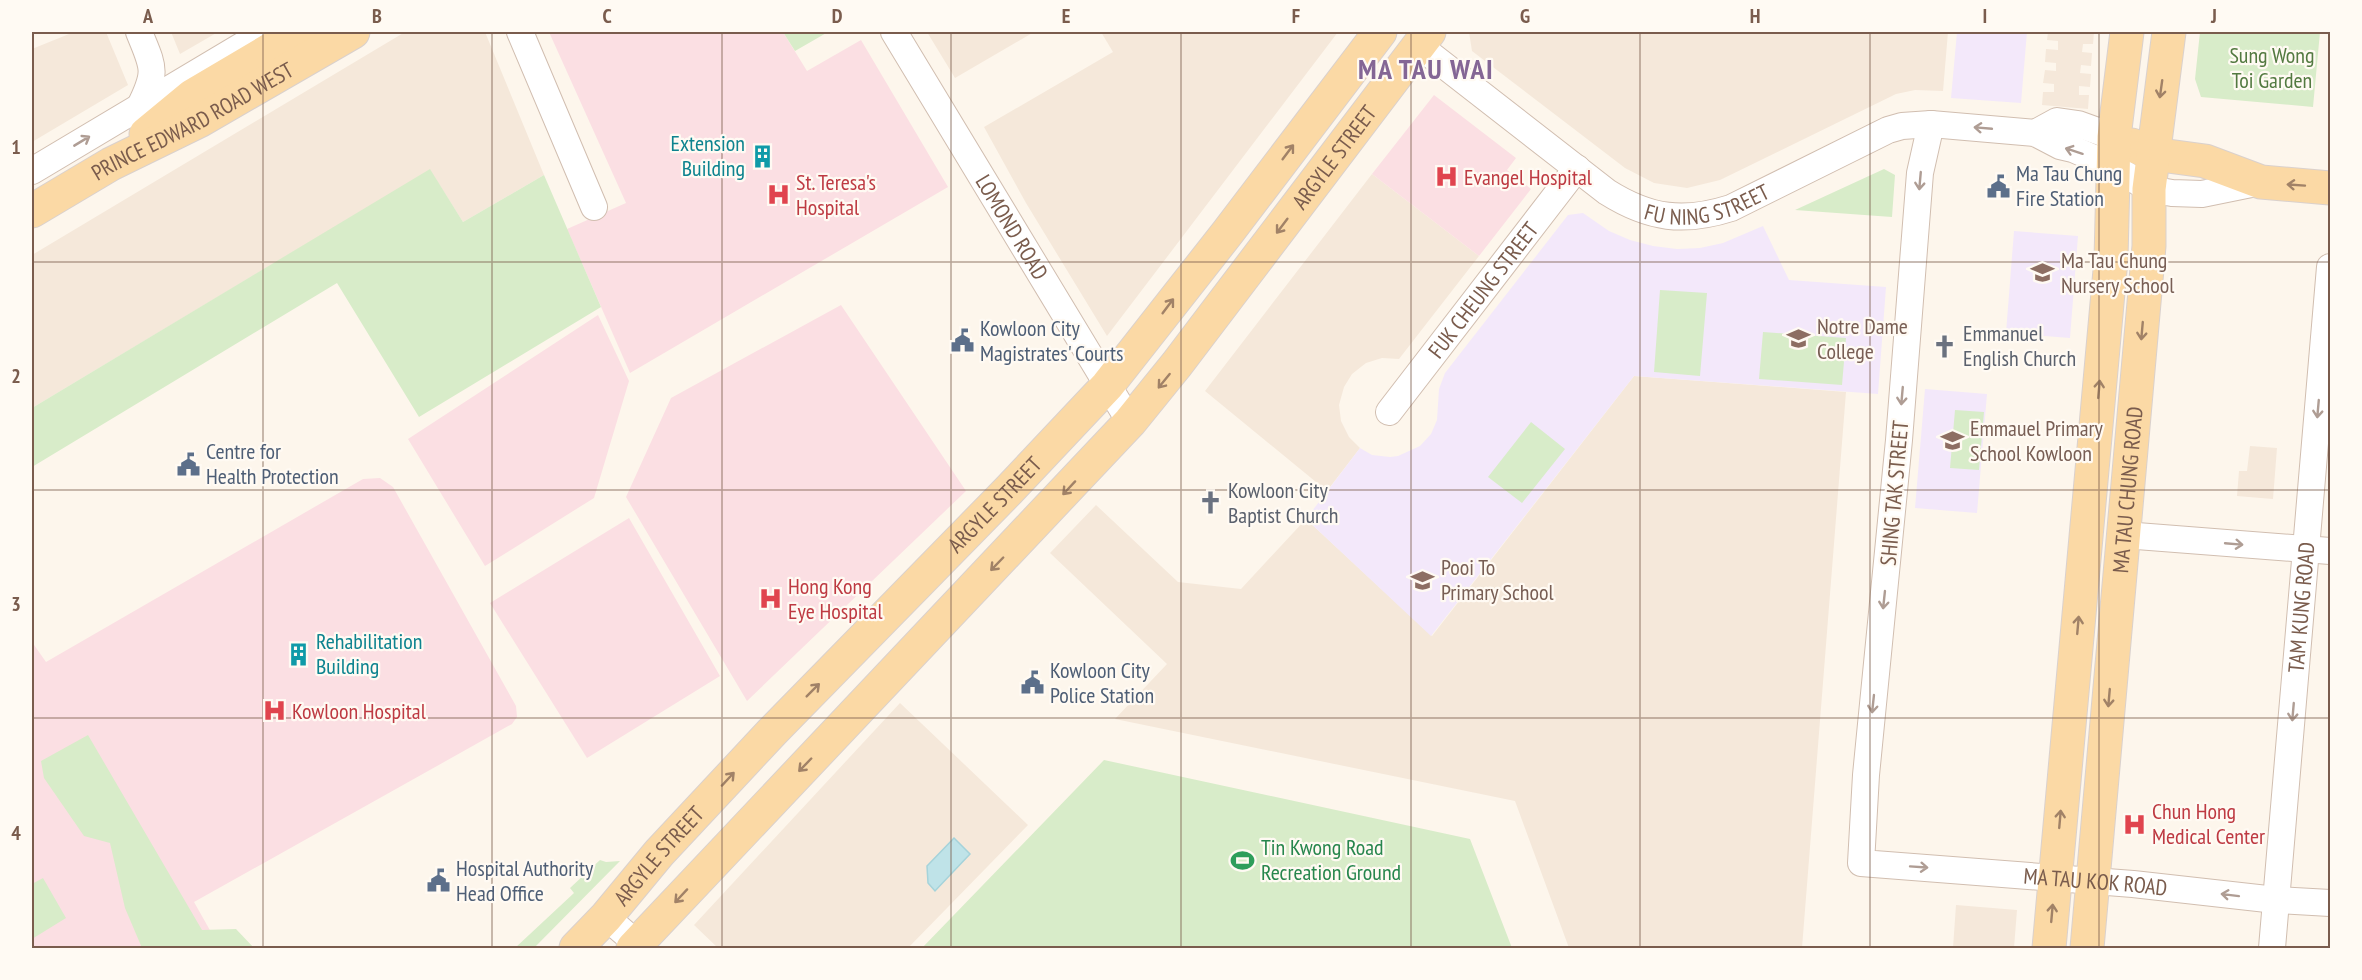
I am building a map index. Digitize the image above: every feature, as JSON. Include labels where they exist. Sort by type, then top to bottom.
[{"type":"main road","points":[[111,164],[192,96],[300,32]]},
{"type":"main road","name":"PRINCE EDWARD ROAD WEST","points":[[32,211],[111,164],[199,121],[353,32]]},
{"type":"main road","name":"ARGYLE STREET","points":[[576,948],[606,917],[659,853],[764,740],[1017,482],[1107,386],[1380,32]]},
{"type":"main road","name":"MA TAU CHUNG ROAD","points":[[2049,948],[2111,259],[2114,152],[2127,32]]},
{"type":"main road","name":"MA TAU CHUNG ROAD","points":[[2087,948],[2149,246],[2149,189],[2169,32]]},
{"type":"main road","name":"ARGYLE STREET","points":[[637,947],[1130,422],[1178,364],[1423,38]]},
{"type":"main road","points":[[2114,152],[2153,154],[2205,161],[2261,182],[2331,188]]},
{"type":"street","points":[[139,32],[153,66],[150,85],[140,106]]},
{"type":"street","name":"PRINCE EDWARD ROAD WEST","points":[[32,171],[265,32]]},
{"type":"street","points":[[520,32],[594,207]]},
{"type":"street","name":"LOMOND ROAD","points":[[894,32],[1130,422]]},
{"type":"street","name":"FU NING STREET","points":[[1423,38],[1577,168],[1625,203],[1646,212],[1689,217],[1731,208],[1888,130],[1902,126],[1931,124],[2035,133],[2057,121],[2078,124],[2114,152],[2149,189]]},
{"type":"street","name":"SHING TAK STREET","points":[[1861,863],[1866,775],[1898,454],[1920,173],[1931,124]]},
{"type":"street","name":"FUK CHEUNG STREET","points":[[1389,412],[1577,168]]},
{"type":"street","points":[[2149,189],[2172,193],[2202,194],[2261,182]]},
{"type":"street","name":"TAM KUNG ROAD","points":[[2272,948],[2319,550],[2331,267]]},
{"type":"street","points":[[2124,535],[2319,550]]},
{"type":"street","name":"MA TAU KOK ROAD","points":[[1861,863],[2055,877],[2276,900],[2331,903]]},
{"type":"street","points":[[606,917],[637,947]]},
{"type":"shaded area","points":[[74,32],[106,32],[128,85],[32,142],[32,49]]},
{"type":"shaded area","points":[[171,32],[218,32],[180,54]]},
{"type":"shaded area","points":[[405,32],[485,32],[544,175],[463,222],[430,170],[32,408],[32,255]]},
{"type":"shaded area","name":"St. Teresa's Hospital","points":[[549,32],[783,32],[807,71],[861,40],[948,187],[630,373],[567,229],[626,203]]},
{"type":"shaded area","points":[[927,32],[1034,32],[955,78]]},
{"type":"shaded area","points":[[1101,32],[1338,32],[1107,336],[1026,203],[984,127],[1113,52]]},
{"type":"shaded area","points":[[1469,32],[1948,32],[1943,91],[1915,90],[1896,94],[1720,180],[1687,188],[1654,183],[1625,168],[1472,51]]},
{"type":"shaded area","points":[[1957,32],[2027,32],[2021,103],[1951,98]]},
{"type":"shaded area","points":[[2048,32],[2094,32],[2093,44],[2083,44],[2082,52],[2092,53],[2091,66],[2081,65],[2080,73],[2091,74],[2090,87],[2079,86],[2079,95],[2089,95],[2088,109],[2042,105],[2043,92],[2054,92],[2054,84],[2043,83],[2045,70],[2056,71],[2056,63],[2045,62],[2046,49],[2058,50],[2058,41],[2047,40]]},
{"type":"shaded area","name":"Evangel Hospital","points":[[1434,95],[1516,158],[1507,170],[1531,189],[1479,256],[1372,174]]},
{"type":"shaded area","points":[[1372,174],[1479,256],[1399,359],[1382,358],[1366,363],[1352,374],[1344,387],[1339,405],[1341,421],[1349,437],[1360,448],[1327,491],[1205,391]]},
{"type":"shaded area","points":[[1583,213],[1609,231],[1630,240],[1677,249],[1700,248],[1723,243],[1763,226],[1789,280],[1886,287],[1878,394],[1634,376],[1431,636],[1306,519],[1360,448],[1372,455],[1398,456],[1420,446],[1431,434],[1437,420],[1439,389],[1445,373],[1568,215]]},
{"type":"shaded area","name":"Ma Tau Chung Nursery School","points":[[2014,231],[2078,236],[2070,338],[2006,333]]},
{"type":"shaded area","name":"Hong Kong Eye Hospital","points":[[841,305],[966,491],[747,701],[626,497],[671,398]]},
{"type":"shaded area","points":[[598,315],[629,381],[594,498],[485,566],[408,439]]},
{"type":"shaded area","points":[[1634,376],[1846,392],[1802,948],[1569,948],[1515,801],[1115,719],[1167,664],[1050,553],[1096,505],[1178,582],[1241,589],[1306,519],[1432,636]]},
{"type":"shaded area","name":"Emmauel Primary School Kowloon","points":[[1925,389],[1987,394],[1977,513],[1915,508]]},
{"type":"shaded area","points":[[2250,446],[2277,448],[2273,499],[2237,496],[2239,471],[2247,471]]},
{"type":"shaded area","name":"Kowloon Hospital","points":[[380,478],[393,487],[516,706],[517,717],[512,724],[194,902],[220,948],[32,948],[32,642],[46,662],[363,479]]},
{"type":"shaded area","points":[[629,518],[720,676],[587,758],[490,603]]},
{"type":"shaded area","points":[[900,703],[1028,825],[908,948],[718,948],[694,925]]},
{"type":"shaded area","points":[[1956,905],[2017,910],[2014,948],[1953,948]]},
{"type":"green space","points":[[783,32],[828,32],[795,51]]},
{"type":"green space","name":"Sung Wong Toi Garden","points":[[2200,32],[2320,32],[2313,107],[2201,97],[2195,79]]},
{"type":"green space","points":[[430,169],[463,222],[544,175],[601,307],[419,417],[337,283],[32,467],[32,408]]},
{"type":"green space","points":[[1884,169],[1895,175],[1892,217],[1795,210]]},
{"type":"green space","points":[[1660,290],[1707,293],[1700,376],[1654,372]]},
{"type":"green space","points":[[1763,332],[1846,338],[1842,385],[1759,379]]},
{"type":"green space","points":[[1955,410],[1984,412],[1979,470],[1950,468]]},
{"type":"green space","points":[[1531,422],[1565,449],[1522,503],[1488,477]]},
{"type":"green space","points":[[88,735],[202,930],[236,929],[254,948],[142,948],[125,908],[110,843],[84,836],[44,778],[41,761]]},
{"type":"green space","name":"Tin Kwong Road Recreation Ground","points":[[1104,760],[1470,839],[1512,948],[922,948]]},
{"type":"green space","points":[[600,860],[620,861],[534,948],[515,948],[574,893],[570,888]]},
{"type":"green space","points":[[43,878],[66,918],[32,939],[32,884]]},
{"type":"water","points":[[954,838],[970,854],[935,891],[928,883],[927,866]]},
{"type":"place","name":"Extension Building","points":[[763,156]]},
{"type":"place","name":"Evangel Hospital","points":[[1446,177]]},
{"type":"place","name":"Ma Tau Chung Fire Station","points":[[1998,186]]},
{"type":"place","name":"St. Teresa's Hospital","points":[[778,195]]},
{"type":"place","name":"Ma Tau Chung Nursery School","points":[[2043,273]]},
{"type":"place","name":"Notre Dame College","points":[[1799,339]]},
{"type":"place","name":"Kowloon City Magistrates' Courts","points":[[962,341]]},
{"type":"place","name":"Emmanuel English Church","points":[[1945,346]]},
{"type":"place","name":"Emmauel Primary School Kowloon","points":[[1952,441]]},
{"type":"place","name":"Centre for Health Protection","points":[[188,464]]},
{"type":"place","name":"Kowloon City Baptist Church","points":[[1210,503]]},
{"type":"place","name":"Pooi To Primary School","points":[[1423,580]]},
{"type":"place","name":"Hong Kong Eye Hospital","points":[[770,599]]},
{"type":"place","name":"Rehabilitation Building","points":[[298,654]]},
{"type":"place","name":"Kowloon City Police Station","points":[[1032,683]]},
{"type":"place","name":"Kowloon Hospital","points":[[274,711]]},
{"type":"place","name":"Chun Hong Medical Center","points":[[2134,824]]},
{"type":"place","name":"Tin Kwong Road Recreation Ground","points":[[1243,860]]},
{"type":"place","name":"Hospital Authority Head Office","points":[[438,881]]},
{"type":"district","name":"MA TAU WAI","points":[[1426,68]]}]
